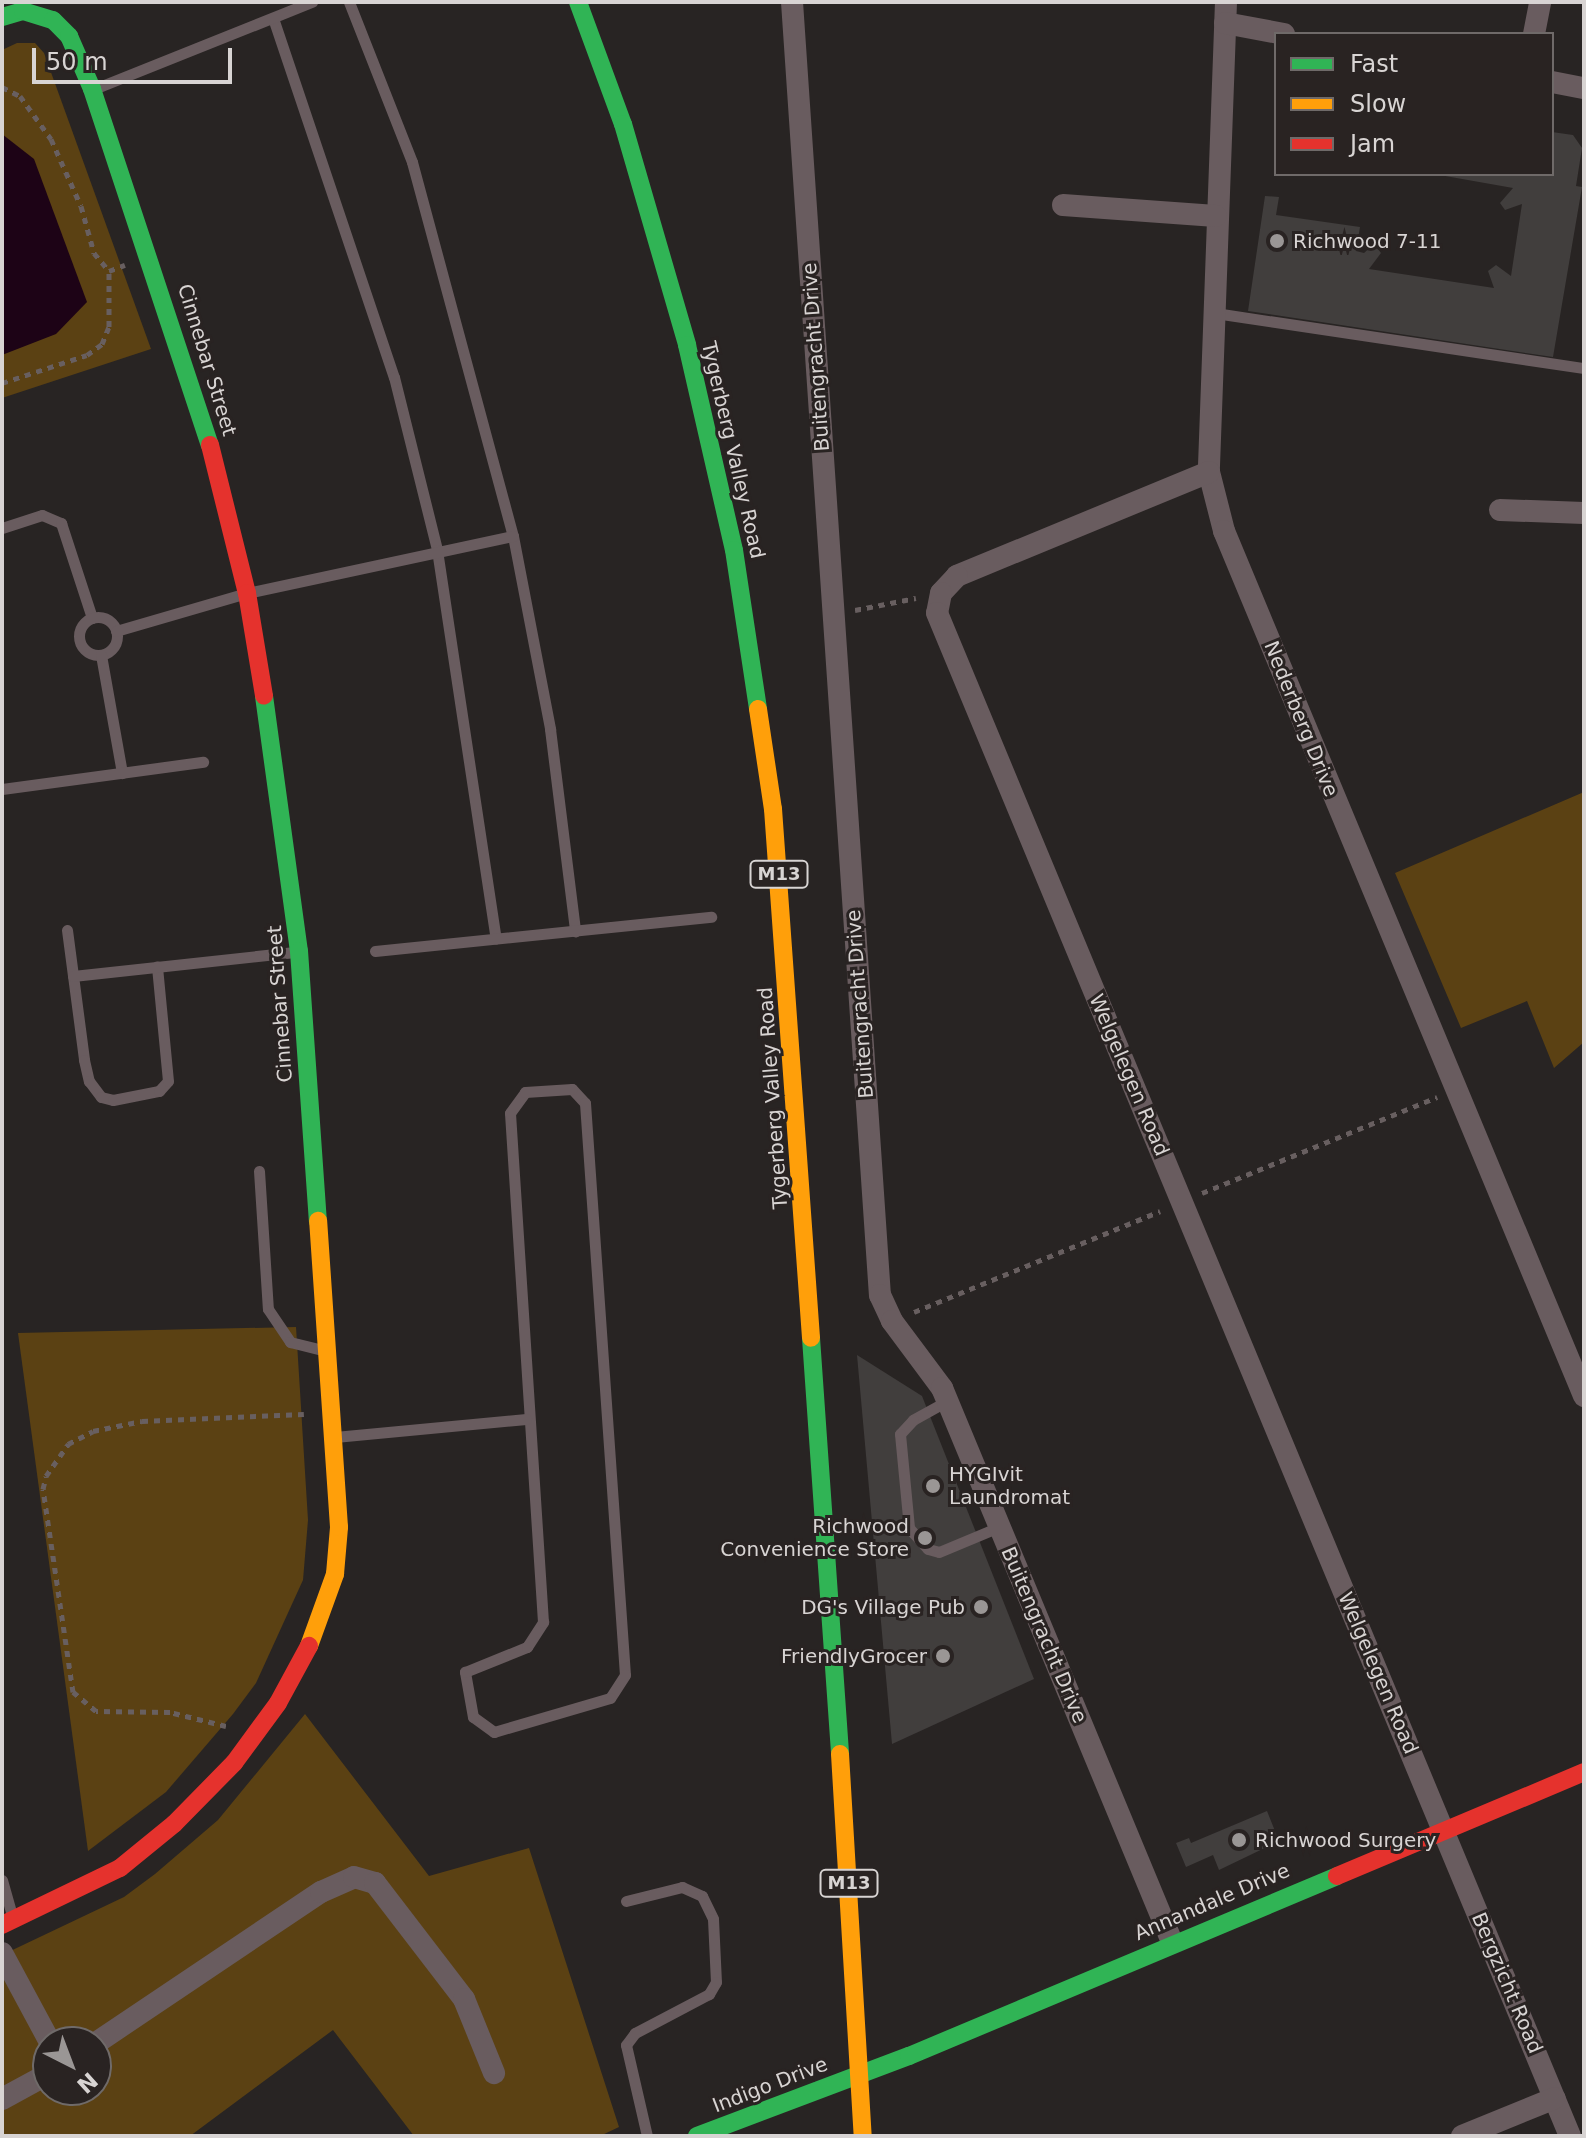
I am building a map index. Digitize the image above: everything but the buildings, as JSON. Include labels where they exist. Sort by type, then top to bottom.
[{"type":"street","name":"Tygerberg Valley Road","points":[[568,2],[605,76]]},
{"type":"street","name":"Tygerberg Valley Road","points":[[578,2],[605,76],[687,345],[731,535],[773,809],[859,2020],[858,2075],[863,2136]]},
{"type":"street","name":"Buitengracht Drive","points":[[792,2],[880,1295],[947,1401],[1172,1942]]},
{"type":"street","points":[[1534,32],[1540,2]]},
{"type":"street","name":"Cinnebar Street","points":[[2,17],[34,7],[69,36],[92,89],[203,417],[247,593],[284,821],[299,951],[339,1527],[335,1574],[312,1640],[278,1703],[216,1783],[139,1855],[99,1881],[8,1922]]},
{"type":"street","points":[[1225,13],[1278,32]]},
{"type":"street","name":"Nederberg Drive","points":[[1225,13],[1209,472],[1224,531],[1584,1396]]},
{"type":"street","points":[[1554,82],[1584,88]]},
{"type":"street","points":[[1063,205],[1216,216]]},
{"type":"street","points":[[941,593],[957,576],[1209,472]]},
{"type":"street","points":[[1500,510],[1584,513]]},
{"type":"street","name":"Welgelegen Road","points":[[941,593],[937,613],[1443,1829]]},
{"type":"street","name":"Annandale Drive","points":[[858,2075],[1584,1772]]},
{"type":"street","name":"Bergzicht Road","points":[[1443,1829],[1570,2136]]},
{"type":"street","points":[[112,2032],[321,1892],[354,1877],[375,1883],[464,1999],[494,2073]]},
{"type":"street","points":[[2,1953],[41,2026]]},
{"type":"street","name":"Indigo Drive","points":[[697,2136],[858,2075]]},
{"type":"street","points":[[2,2099],[32,2083]]},
{"type":"street","points":[[1462,2136],[1555,2098]]},
{"type":"lane","points":[[92,89],[312,2]]},
{"type":"lane","points":[[349,2],[412,162],[513,536],[550,729],[575,931]]},
{"type":"lane","points":[[273,18],[394,377],[437,550],[496,939]]},
{"type":"lane","points":[[1215,313],[1584,368]]},
{"type":"lane","points":[[2,528],[42,515],[61,523],[92,618]]},
{"type":"lane","points":[[116,631],[247,593],[513,536]]},
{"type":"lane","points":[[92,618],[107,619],[116,631],[114,647],[101,655],[91,654],[79,641],[84,623],[92,618]]},
{"type":"lane","points":[[101,655],[122,773]]},
{"type":"lane","points":[[2,789],[203,762]]},
{"type":"lane","points":[[375,951],[711,917]]},
{"type":"lane","points":[[67,930],[89,1081],[101,1097],[113,1100],[159,1091],[168,1081],[157,967]]},
{"type":"lane","points":[[73,976],[299,951]]},
{"type":"lane","points":[[572,1089],[585,1103],[625,1675],[610,1698],[494,1732],[473,1717],[465,1672],[527,1647],[543,1622],[526,1419],[510,1113],[525,1092],[572,1089]]},
{"type":"lane","points":[[259,1171],[268,1309],[290,1342],[327,1351]]},
{"type":"lane","points":[[947,1401],[913,1420],[900,1434],[909,1528],[928,1549],[939,1552],[999,1527]]},
{"type":"lane","points":[[334,1437],[526,1419]]},
{"type":"lane","points":[[2,1880],[8,1922]]},
{"type":"lane","points":[[626,1901],[682,1887],[702,1896],[713,1919],[716,1982],[709,1994],[635,2033],[626,2045],[647,2136]]},
{"type":"path","points":[[2,87],[20,96],[51,139],[81,206],[94,253],[109,271],[109,327],[102,344],[87,355],[2,383]]},
{"type":"path","points":[[109,271],[130,263]]},
{"type":"path","points":[[833,615],[941,593]]},
{"type":"path","points":[[231,1727],[170,1712],[96,1711],[73,1692],[43,1489],[46,1476],[68,1444],[93,1431],[155,1419],[308,1414]]},
{"type":"shaded area","points":[[17,43],[35,43],[44,53],[151,349],[2,398],[2,50]]},
{"type":"shaded area","points":[[2,134],[34,159],[87,302],[56,334],[2,355]]},
{"type":"shaded area","points":[[1584,792],[1584,1042],[1554,1068],[1527,1001],[1461,1028],[1395,873]]},
{"type":"shaded area","points":[[296,1327],[308,1520],[303,1580],[256,1683],[233,1714],[166,1792],[88,1851],[18,1333]]},
{"type":"shaded area","points":[[305,1714],[429,1876],[529,1848],[619,2127],[600,2136],[414,2136],[333,2030],[190,2136],[2,2136],[2,1955],[124,1897],[218,1820]]},
{"type":"traffic: fast","points":[[578,2],[623,124],[687,345],[734,550],[758,709]]},
{"type":"traffic: fast","points":[[2,17],[23,11],[53,20],[69,36],[92,89],[210,445]]},
{"type":"traffic: fast","points":[[264,696],[299,951],[318,1221]]},
{"type":"traffic: fast","points":[[811,1338],[840,1754]]},
{"type":"traffic: fast","points":[[697,2136],[909,2056],[1337,1876]]},
{"type":"traffic: slow","points":[[758,709],[773,809],[811,1338]]},
{"type":"traffic: slow","points":[[309,1646],[335,1574],[339,1527],[318,1221]]},
{"type":"traffic: slow","points":[[840,1754],[863,2136]]},
{"type":"traffic: jam","points":[[210,445],[247,593],[264,696]]},
{"type":"traffic: jam","points":[[2,1925],[120,1868],[174,1824],[234,1763],[278,1703],[309,1646]]},
{"type":"traffic: jam","points":[[1337,1876],[1584,1772]]},
{"type":"place","name":"Richwood 7-11","points":[[1277,241]]},
{"type":"place","name":"HYGIvit Laundromat","points":[[933,1486]]},
{"type":"place","name":"Richwood Convenience Store","points":[[925,1538]]},
{"type":"place","name":"DG's Village Pub","points":[[981,1607]]},
{"type":"place","name":"FriendlyGrocer","points":[[943,1656]]},
{"type":"place","name":"Richwood Surgery","points":[[1239,1840]]}]
